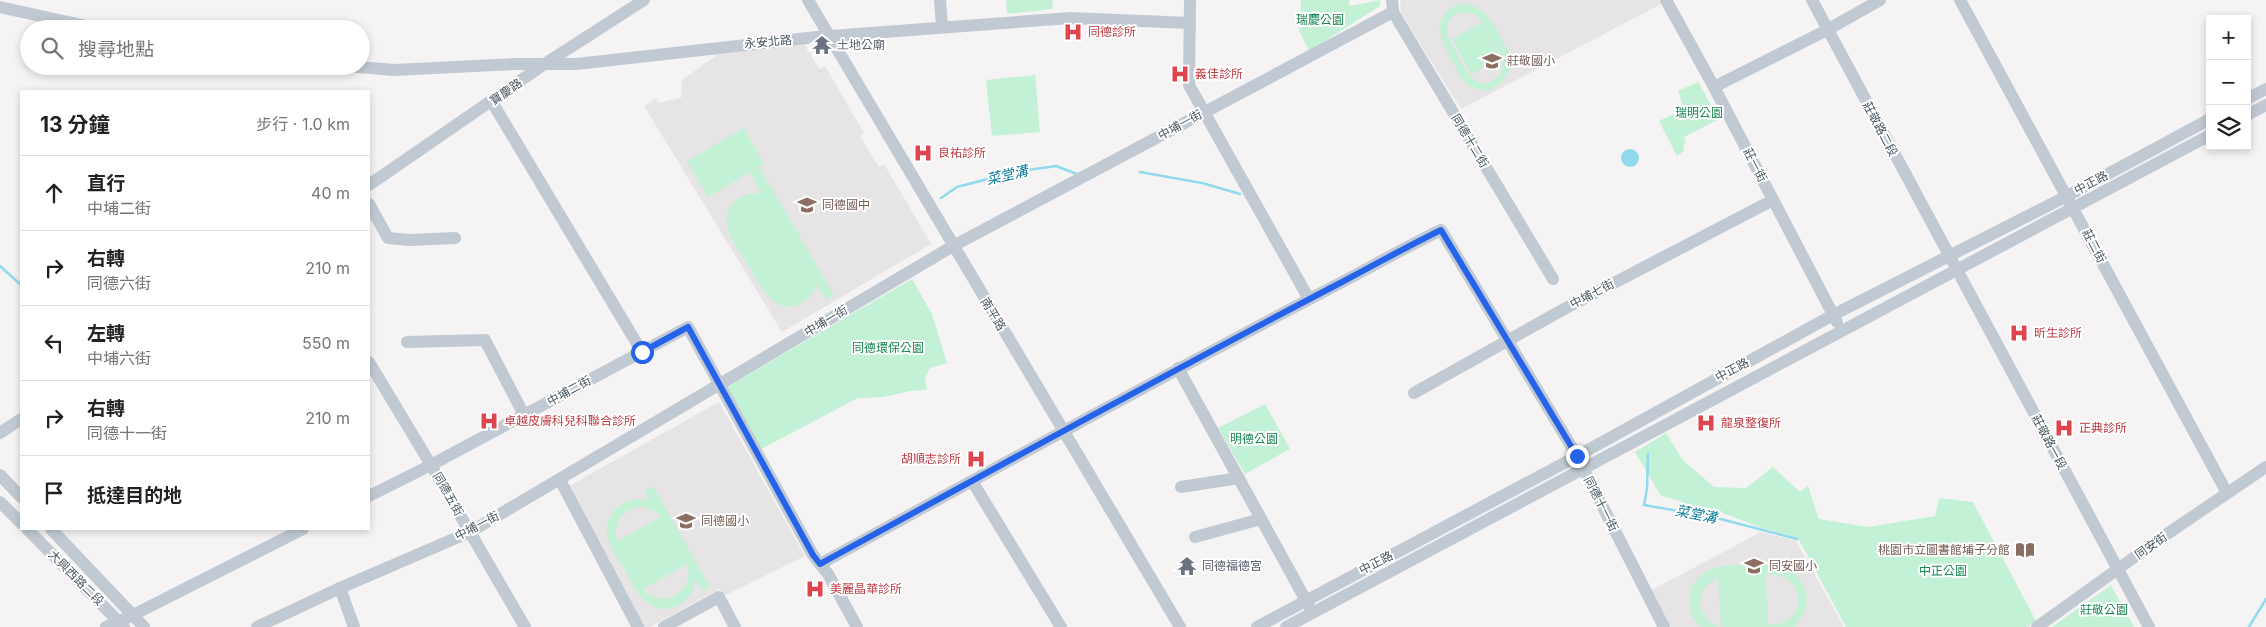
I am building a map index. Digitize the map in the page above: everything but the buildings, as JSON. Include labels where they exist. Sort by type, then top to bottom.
[{"type":"street","name":"寶慶路","points":[[370,184],[492,102],[543,65],[644,0]]},
{"type":"street","name":"南平路","points":[[808,0],[1180,627]]},
{"type":"street","points":[[940,0],[942,27]]},
{"type":"street","points":[[820,564],[1178,368],[1309,299],[1189,85],[1190,0]]},
{"type":"street","name":"莊一街","points":[[1666,0],[1843,331]]},
{"type":"street","name":"莊敬路二段","points":[[1812,0],[1949,257]]},
{"type":"street","points":[[1714,87],[1827,30],[1880,0]]},
{"type":"street","name":"莊二街","points":[[1960,0],[2227,493]]},
{"type":"street","name":"中埔一街","points":[[257,627],[340,588],[470,532],[953,246],[1203,113],[1392,6]]},
{"type":"street","name":"同德十二街","points":[[1392,6],[1553,279]]},
{"type":"street","points":[[0,8],[57,20]]},
{"type":"street","name":"永安北路","points":[[370,68],[394,70],[514,64],[576,64],[828,36],[1070,18],[1190,23]]},
{"type":"street","points":[[2251,97],[2266,88]]},
{"type":"street","points":[[492,102],[642,352]]},
{"type":"street","points":[[2251,113],[2266,106]]},
{"type":"street","name":"中正路","points":[[1257,627],[1577,456],[1833,315],[1949,257],[2206,121]]},
{"type":"street","name":"中正路","points":[[1286,627],[2206,137]]},
{"type":"street","name":"中埔七街","points":[[1414,393],[1506,341],[1773,200]]},
{"type":"street","points":[[370,206],[388,238],[410,240],[455,238]]},
{"type":"street","name":"同德十一街","points":[[1309,299],[1441,230],[1506,341],[1577,456],[1664,627]]},
{"type":"street","name":"莊敬路一段","points":[[1949,257],[2149,627]]},
{"type":"street","name":"中埔二街","points":[[370,496],[524,416],[688,327],[719,384]]},
{"type":"street","points":[[407,342],[485,340],[524,416]]},
{"type":"street","name":"同德五街","points":[[370,364],[525,627]]},
{"type":"street","points":[[1178,368],[1312,612]]},
{"type":"street","points":[[719,384],[813,555],[858,627]]},
{"type":"street","points":[[0,433],[20,420]]},
{"type":"street","name":"同安街","points":[[2037,627],[2266,467]]},
{"type":"street","points":[[0,475],[20,496]]},
{"type":"street","points":[[1181,487],[1239,478]]},
{"type":"street","points":[[560,480],[638,627]]},
{"type":"street","points":[[972,481],[1060,627]]},
{"type":"street","points":[[0,502],[20,522]]},
{"type":"street","points":[[1195,537],[1261,519]]},
{"type":"street","name":"大興西路二段","points":[[28,530],[121,624]]},
{"type":"street","name":"大興西路二段","points":[[52,530],[144,627]]},
{"type":"street","points":[[106,627],[121,624],[133,615],[301,530]]},
{"type":"street","points":[[340,588],[354,627]]},
{"type":"street","points":[[664,627],[719,597],[735,627]]},
{"type":"shaded area","name":"莊敬國小","points":[[1400,0],[1659,0],[1661,4],[1461,109],[1401,13]]},
{"type":"shaded area","name":"同德國中","points":[[805,45],[819,69],[825,66],[864,133],[860,136],[879,167],[884,164],[931,244],[782,332],[644,106],[656,98],[658,103],[681,98],[682,80],[720,53]]},
{"type":"shaded area","name":"同德國小","points":[[719,402],[805,556],[724,596],[720,589],[650,627],[644,627],[569,486]]},
{"type":"shaded area","name":"同安國小","points":[[1761,532],[1796,541],[1844,627],[1671,627],[1652,590]]},
{"type":"green space","points":[[1006,0],[1052,0],[1053,9],[1007,14]]},
{"type":"green space","name":"瑞慶公園","points":[[1301,0],[1349,0],[1350,6],[1380,0],[1380,6],[1309,51],[1299,30]]},
{"type":"green space","points":[[1459,4],[1469,4],[1485,13],[1491,20],[1510,55],[1510,63],[1505,78],[1494,88],[1478,90],[1464,81],[1458,72],[1444,45],[1440,30],[1440,22],[1443,15],[1449,9]],"holes":[[[1461,12],[1475,14],[1482,22],[1452,39],[1471,74],[1501,57],[1484,26],[1503,57],[1501,72],[1494,80],[1487,83],[1481,83],[1470,75],[1452,45],[1447,31],[1447,25],[1455,15]]]},
{"type":"green space","points":[[1035,75],[1040,132],[992,136],[986,80]]},
{"type":"green space","name":"瑞明公園","points":[[1698,82],[1719,119],[1684,137],[1686,143],[1683,145],[1684,151],[1677,156],[1659,121],[1684,109],[1678,91]]},
{"type":"green space","points":[[744,128],[764,164],[708,197],[687,161]]},
{"type":"green space","points":[[760,168],[834,295],[826,300],[816,284],[810,296],[800,304],[790,307],[782,306],[775,302],[762,288],[730,235],[727,227],[728,211],[733,203],[742,196],[761,193],[750,173]]},
{"type":"green space","name":"同德環保公園","points":[[912,279],[932,314],[947,363],[930,368],[925,378],[927,390],[910,391],[884,397],[858,398],[761,449],[727,387]]},
{"type":"green space","name":"明德公園","points":[[1265,404],[1290,449],[1245,474],[1218,428]]},
{"type":"green space","name":"中正公園","points":[[1666,433],[1682,459],[1714,487],[1746,488],[1773,467],[1800,492],[1808,486],[1819,519],[1868,527],[1935,516],[1939,498],[1973,502],[2036,621],[2027,627],[1846,627],[1798,538],[1762,528],[1718,511],[1698,512],[1678,500],[1661,496],[1635,452]]},
{"type":"green space","points":[[653,486],[710,587],[703,591],[696,579],[694,588],[687,598],[681,604],[667,609],[650,605],[638,593],[608,538],[608,520],[612,513],[617,507],[632,500],[649,500],[645,491]],"holes":[[[644,507],[656,512],[661,517],[617,541],[616,527],[621,516],[625,512]],[[687,564],[688,574],[686,583],[682,590],[675,595],[659,599],[650,596],[643,589]]]},
{"type":"green space","points":[[1777,565],[1791,571],[1805,588],[1807,602],[1805,610],[1795,627],[1721,627],[1718,577],[1704,588],[1699,605],[1708,621],[1720,627],[1700,627],[1691,612],[1689,599],[1695,583],[1702,574],[1725,566]],"holes":[[[1766,575],[1779,575],[1789,580],[1796,588],[1797,608],[1791,617],[1782,623],[1768,625]]]},
{"type":"green space","name":"莊敬公園","points":[[2111,585],[2134,627],[2052,627]]},
{"type":"water","points":[[1630,149],[1636,152],[1639,158],[1636,164],[1630,167],[1624,164],[1621,158],[1624,152]]},
{"type":"waterway","name":"菜堂溝","points":[[941,198],[957,187],[1015,172],[1056,166],[1077,174]]},
{"type":"waterway","name":"菜堂溝","points":[[1140,172],[1202,183],[1240,194]]},
{"type":"waterway","name":"菜堂溝","points":[[0,266],[20,284]]},
{"type":"waterway","name":"菜堂溝","points":[[1648,454],[1647,489],[1644,505],[1713,517],[1797,539]]},
{"type":"waterway","points":[[2249,627],[2266,599]]},
{"type":"place","name":"同德診所","points":[[1073,32]]},
{"type":"place","name":"土地公廟","points":[[822,45]]},
{"type":"place","name":"莊敬國小","points":[[1492,61]]},
{"type":"place","name":"義佳診所","points":[[1180,74]]},
{"type":"place","name":"良祐診所","points":[[923,153]]},
{"type":"place","name":"同德國中","points":[[807,205]]},
{"type":"place","name":"昕生診所","points":[[2019,333]]},
{"type":"place","name":"卓越皮膚科兒科聯合診所","points":[[489,421]]},
{"type":"place","name":"龍泉整復所","points":[[1706,423]]},
{"type":"place","name":"正典診所","points":[[2064,428]]},
{"type":"place","name":"胡順志診所","points":[[976,459]]},
{"type":"place","name":"同德國小","points":[[686,521]]},
{"type":"place","name":"桃園市立圖書館埔子分館","points":[[2025,550]]},
{"type":"place","name":"同德福德宮","points":[[1187,566]]},
{"type":"place","name":"同安國小","points":[[1754,566]]},
{"type":"place","name":"美麗晶華診所","points":[[815,589]]},
{"type":"route","points":[[642,352],[688,327],[813,555],[820,564],[1178,368],[1390,255],[1441,230],[1506,341],[1577,456]]}]
